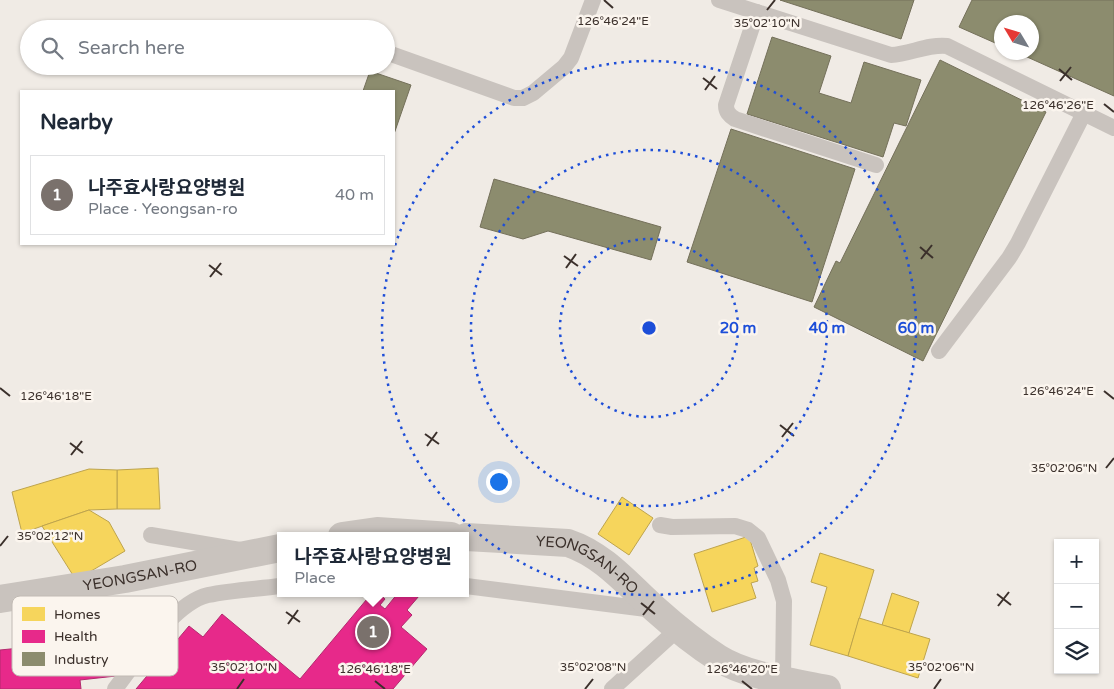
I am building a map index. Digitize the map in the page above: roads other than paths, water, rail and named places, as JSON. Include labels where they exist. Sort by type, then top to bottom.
[{"type":"street","points":[[370,532],[392,532]]},
{"type":"street","name":"YEONGSAN-RO","points":[[469,537],[568,543],[581,548],[607,565],[656,610],[718,658],[744,670],[827,689]]},
{"type":"street","name":"YEONGSAN-RO","points":[[18,596],[134,577],[269,550]]},
{"type":"lane","points":[[395,55],[514,98],[523,98],[533,93],[564,67],[571,58],[593,0]]},
{"type":"lane","points":[[719,0],[891,55],[906,53],[929,46],[947,46],[1114,128]]},
{"type":"lane","points":[[757,12],[726,105],[729,116],[876,165]]},
{"type":"lane","points":[[938,351],[1009,258],[1084,114]]},
{"type":"lane","points":[[660,526],[735,526],[748,530],[758,538],[778,580],[784,601],[783,679]]},
{"type":"lane","points":[[151,535],[269,550]]},
{"type":"lane","points":[[178,614],[191,602],[207,595],[277,586]]},
{"type":"lane","points":[[469,586],[656,610]]},
{"type":"lane","points":[[612,689],[679,628]]},
{"type":"lane","points":[[115,689],[125,676]]},
{"type":"place","name":"나주효사랑요양병원","points":[[373,632]]}]
